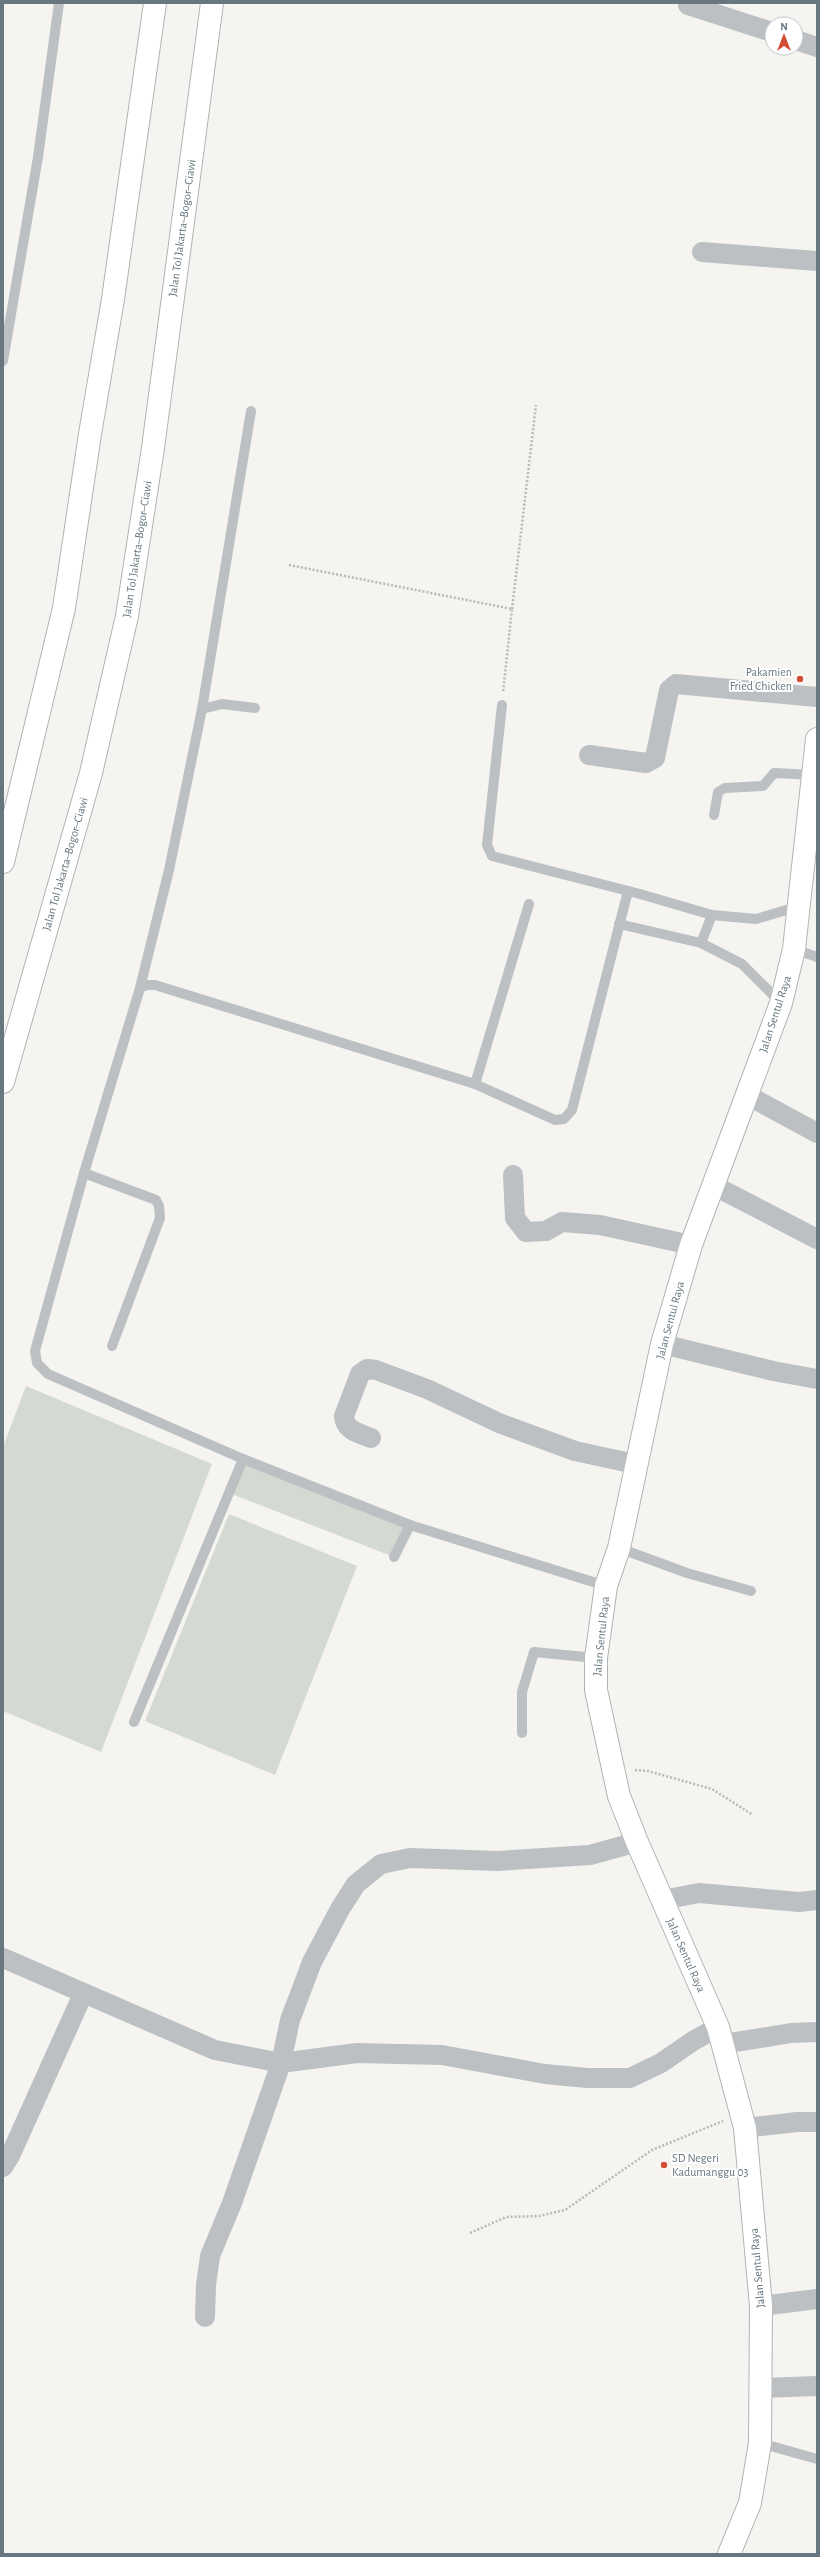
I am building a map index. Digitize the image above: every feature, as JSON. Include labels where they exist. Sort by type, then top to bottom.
[{"type":"main road","points":[[3,862],[64,608],[90,434],[113,299],[155,3]]},
{"type":"main road","name":"Jalan Tol Jakarta–Bogor–Ciawi","points":[[3,1082],[91,773],[126,616],[153,448],[212,3]]},
{"type":"main road","name":"Jalan Sentul Raya","points":[[729,2554],[750,2503],[760,2443],[761,2306],[743,2120],[721,2035],[636,1842],[612,1769],[596,1690],[596,1658],[606,1586],[619,1548],[635,1464],[662,1344],[691,1246],[781,1003],[794,949],[800,906],[817,739]]},
{"type":"street","points":[[688,4],[764,29]]},
{"type":"street","points":[[804,43],[817,47]]},
{"type":"street","points":[[702,252],[817,261]]},
{"type":"street","points":[[588,755],[646,763],[652,761],[655,758],[669,690],[676,684],[817,698]]},
{"type":"street","points":[[747,1095],[817,1133]]},
{"type":"street","points":[[513,1175],[515,1218],[526,1232],[546,1231],[562,1222],[600,1225],[691,1246]]},
{"type":"street","points":[[713,1185],[817,1239]]},
{"type":"street","points":[[662,1344],[773,1371],[817,1379]]},
{"type":"street","points":[[372,1438],[350,1429],[344,1423],[344,1416],[360,1374],[366,1369],[376,1370],[427,1389],[499,1424],[568,1448],[635,1464]]},
{"type":"street","points":[[205,2317],[206,2285],[210,2256],[281,2062],[290,2020],[312,1962],[340,1909],[356,1884],[381,1864],[410,1858],[498,1861],[590,1855],[636,1842]]},
{"type":"street","points":[[662,1900],[699,1893],[799,1902],[817,1900]]},
{"type":"street","points":[[3,1958],[215,2050],[281,2062],[357,2053],[442,2055],[546,2074],[587,2078],[630,2078],[661,2064],[693,2041],[721,2035],[817,2032]]},
{"type":"street","points":[[3,2167],[10,2156],[83,1994]]},
{"type":"street","points":[[743,2120],[817,2122]]},
{"type":"street","points":[[761,2306],[817,2299]]},
{"type":"street","points":[[761,2388],[817,2386]]},
{"type":"lane","points":[[3,361],[38,157],[59,3]]},
{"type":"lane","points":[[251,411],[202,709],[169,870],[140,988],[84,1173],[35,1351],[37,1363],[48,1374],[243,1459],[410,1525],[606,1586]]},
{"type":"lane","points":[[202,709],[222,704],[255,708]]},
{"type":"lane","points":[[502,705],[487,844],[492,856],[628,891],[712,915],[756,919],[800,906]]},
{"type":"lane","points":[[714,815],[718,792],[725,788],[764,786],[774,773],[814,775]]},
{"type":"lane","points":[[140,988],[147,985],[155,985],[475,1084],[555,1120],[564,1120],[572,1110],[628,891]]},
{"type":"lane","points":[[475,1084],[529,904]]},
{"type":"lane","points":[[701,943],[712,915]]},
{"type":"lane","points":[[619,924],[701,943],[742,964],[781,1003]]},
{"type":"lane","points":[[794,949],[817,957]]},
{"type":"lane","points":[[84,1173],[156,1200],[159,1206],[160,1218],[112,1346]]},
{"type":"lane","points":[[134,1722],[243,1459]]},
{"type":"lane","points":[[394,1557],[410,1525]]},
{"type":"lane","points":[[619,1548],[687,1573],[751,1591]]},
{"type":"lane","points":[[522,1733],[522,1692],[534,1652],[596,1658]]},
{"type":"lane","points":[[760,2443],[817,2459]]},
{"type":"path","points":[[502,705],[536,405]]},
{"type":"path","points":[[289,565],[512,609]]},
{"type":"path","points":[[612,1769],[648,1771],[712,1788],[753,1815]]},
{"type":"path","points":[[470,2233],[506,2217],[539,2216],[565,2210],[652,2150],[743,2120]]},
{"type":"shaded area","points":[[26,1386],[212,1464],[101,1752],[3,1711],[3,1447]]},
{"type":"shaded area","points":[[243,1459],[410,1525],[394,1557],[229,1493]]},
{"type":"shaded area","points":[[229,1514],[357,1566],[275,1775],[145,1721]]},
{"type":"place","name":"Pakamien Fried Chicken","points":[[800,679]]},
{"type":"place","name":"SD Negeri Kadumanggu 03","points":[[664,2165]]}]
